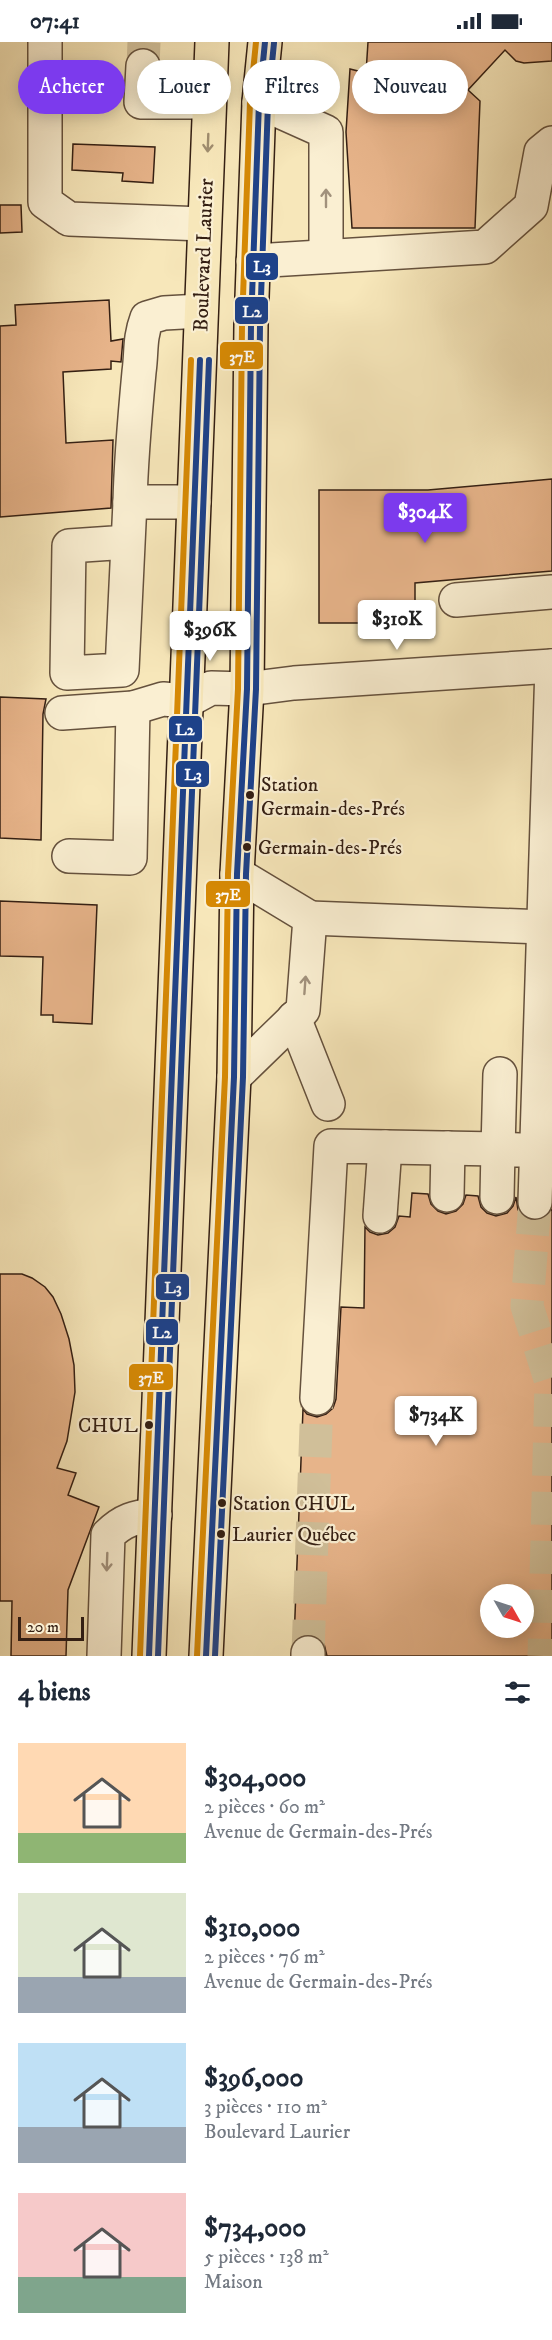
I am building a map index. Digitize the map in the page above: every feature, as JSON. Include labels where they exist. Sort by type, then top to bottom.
[{"type":"main road","name":"Boulevard Laurier","points":[[211,60],[212,42]]},
{"type":"main road","points":[[263,60],[265,42]]},
{"type":"main road","name":"Boulevard Laurier","points":[[149,1656],[209,114]]},
{"type":"main road","points":[[207,1656],[234,1077],[237,874],[248,688],[250,325],[259,114]]},
{"type":"street","points":[[45,42],[45,202],[69,219],[204,224]]},
{"type":"street","points":[[286,114],[326,132],[326,256]]},
{"type":"street","points":[[253,261],[485,248],[531,206],[541,152],[552,143]]},
{"type":"street","points":[[128,542],[132,446],[141,335],[147,318],[164,313],[201,311]]},
{"type":"street","points":[[130,502],[194,502]]},
{"type":"street","points":[[456,600],[552,592]]},
{"type":"street","points":[[62,713],[133,708],[163,699],[187,701],[211,688],[248,688],[552,666],[535,1202]]},
{"type":"street","points":[[69,856],[130,858],[133,708]]},
{"type":"street","points":[[237,874],[310,918],[544,927]]},
{"type":"street","points":[[234,1077],[303,1010],[310,918]]},
{"type":"street","points":[[294,1018],[328,1104]]},
{"type":"street","points":[[497,1197],[500,1074]]},
{"type":"street","points":[[317,1398],[331,1146],[537,1150]]},
{"type":"street","points":[[380,1216],[385,1147]]},
{"type":"street","points":[[447,1195],[448,1148]]},
{"type":"street","points":[[104,1656],[108,1535],[118,1525],[131,1518],[155,1515]]},
{"type":"building","points":[[368,42],[552,42],[552,61],[524,63],[516,61],[505,50],[468,90],[468,60],[367,60]]},
{"type":"building","points":[[350,69],[352,70],[352,114],[468,114],[468,90],[480,101],[475,228],[352,228],[346,132]]},
{"type":"building","points":[[73,144],[155,147],[153,183],[122,181],[123,173],[72,170]]},
{"type":"building","points":[[0,205],[21,205],[22,232],[0,233]]},
{"type":"building","points":[[109,300],[111,341],[123,339],[121,362],[111,361],[111,369],[63,372],[66,443],[113,440],[111,508],[0,517],[0,326],[16,325],[15,305]]},
{"type":"building","points":[[552,479],[552,571],[415,583],[415,623],[319,623],[319,490],[428,490]]},
{"type":"building","points":[[0,697],[46,699],[43,714],[41,840],[0,838]]},
{"type":"building","points":[[0,901],[97,905],[92,1024],[53,1022],[53,1015],[41,1015],[43,957],[0,956]]},
{"type":"building","name":"Laurier Québec","points":[[412,1193],[428,1194],[431,1204],[438,1211],[446,1214],[456,1211],[463,1204],[466,1195],[478,1196],[481,1207],[487,1213],[496,1216],[507,1213],[516,1197],[518,1210],[526,1218],[535,1221],[543,1219],[552,1209],[552,1656],[327,1656],[324,1644],[317,1637],[307,1634],[294,1641],[303,1409],[307,1414],[317,1417],[333,1408],[336,1399],[341,1307],[364,1308],[365,1227],[378,1235],[388,1233],[395,1227],[399,1216],[410,1217]]},
{"type":"building","points":[[0,1274],[22,1274],[32,1278],[45,1287],[61,1314],[74,1365],[75,1392],[67,1441],[57,1468],[76,1473],[68,1495],[99,1507],[68,1590],[66,1656],[11,1656],[12,1601],[0,1601]]},
{"type":"tunnel","points":[[143,60],[144,42]]},
{"type":"tunnel","points":[[535,1202],[527,1306],[551,1382],[544,1656]]},
{"type":"tunnel","points":[[308,1653],[317,1398]]},
{"type":"transit line","name":"37E","points":[[197,1656],[225,1077],[228,874],[238,689],[242,325],[250,102],[256,42]]},
{"type":"transit line","name":"L2","points":[[206,1656],[234,1077],[237,874],[247,689],[251,325],[259,102],[265,42]]},
{"type":"transit line","name":"L3","points":[[215,1656],[243,1077],[246,874],[256,689],[260,325],[268,103],[274,43]]},
{"type":"transit line","name":"37E","points":[[140,1656],[191,360]]},
{"type":"transit line","name":"L2","points":[[149,1656],[200,360]]},
{"type":"transit line","name":"L3","points":[[158,1656],[209,360]]},
{"type":"place","name":"Station Germain-des-Prés","points":[[250,795]]},
{"type":"place","name":"Germain-des-Prés","points":[[247,847]]},
{"type":"place","name":"CHUL","points":[[149,1425]]},
{"type":"place","name":"Station CHUL","points":[[222,1503]]},
{"type":"place","name":"Laurier Québec","points":[[221,1534]]}]
